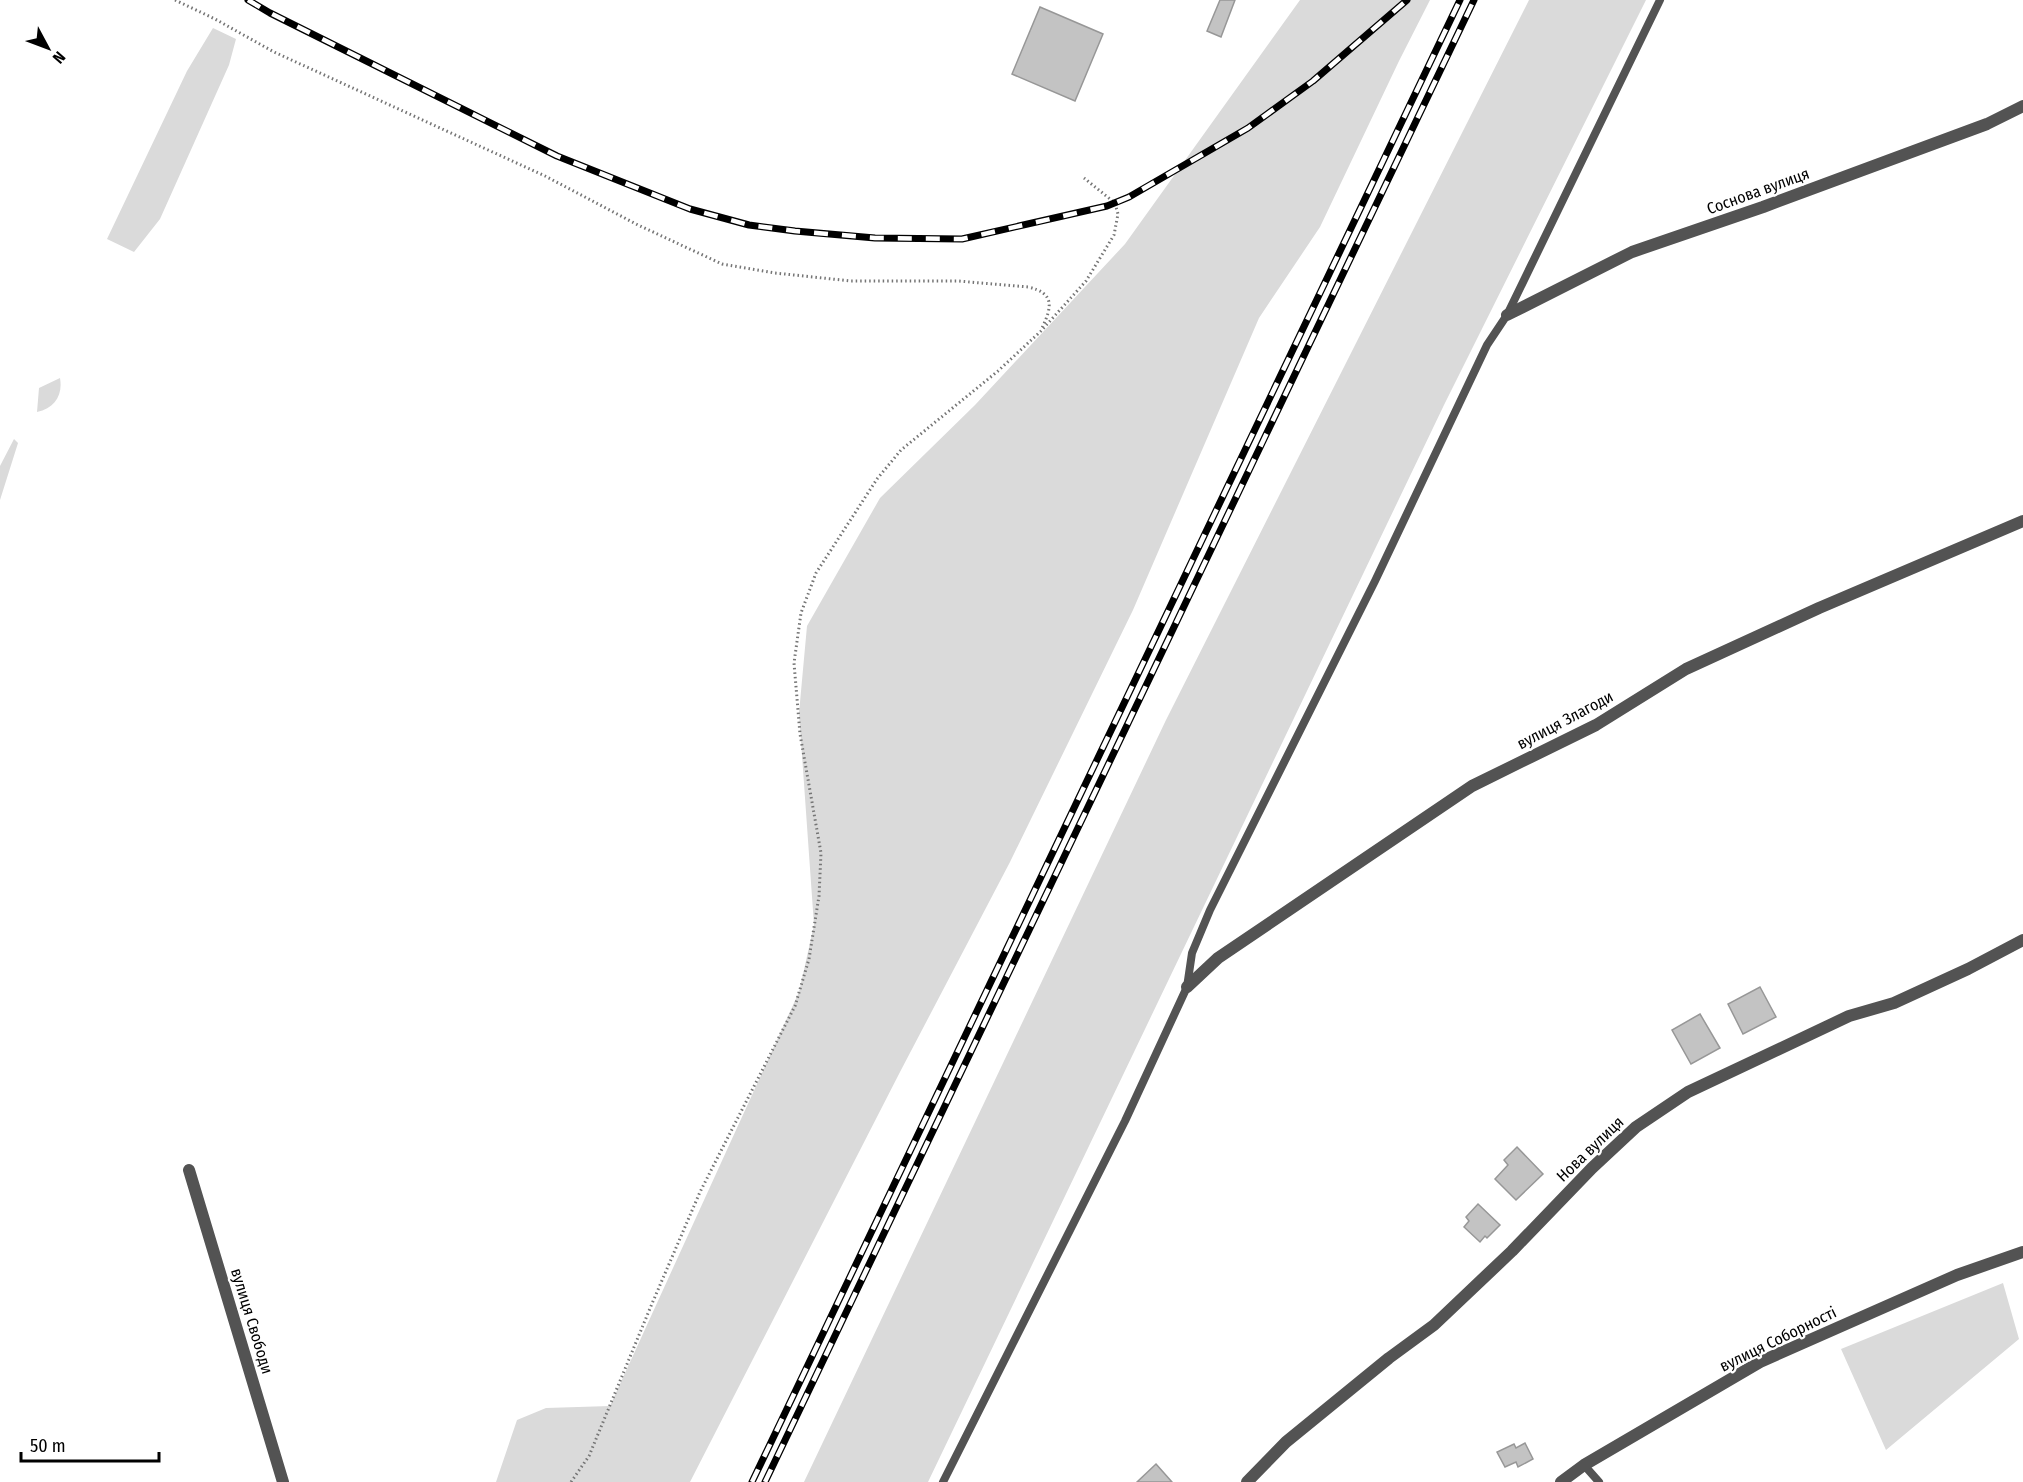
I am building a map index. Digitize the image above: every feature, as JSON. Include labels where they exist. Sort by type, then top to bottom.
[{"type":"street","name":"Соснова вулиця","points":[[1507,315],[1632,252],[1784,200],[1987,124],[2023,106]]},
{"type":"street","name":"вулиця Злагоди","points":[[1186,987],[1218,958],[1472,786],[1596,725],[1686,669],[1819,608],[2023,521]]},
{"type":"street","name":"Нова вулиця","points":[[1247,1482],[1286,1442],[1434,1325],[1512,1251],[1592,1168],[1644,1121],[1688,1092],[1764,1055],[1849,1016],[1894,1003],[1968,969],[2023,940]]},
{"type":"street","name":"вулиця Свободи","points":[[189,1170],[283,1482]]},
{"type":"street","name":"вулиця Соборності","points":[[1561,1482],[1584,1465],[1760,1362],[1957,1275],[2023,1252]]},
{"type":"lane","points":[[943,1482],[1125,1121],[1186,987],[1192,953],[1210,910],[1375,581],[1487,345],[1507,315],[1660,0]]},
{"type":"lane","points":[[1584,1465],[1599,1482]]},
{"type":"path","points":[[175,0],[274,52],[545,176],[638,225],[722,264],[775,273],[851,280],[958,281],[1036,288],[1048,298],[1051,306],[1041,331]]},
{"type":"path","points":[[571,1482],[589,1456],[700,1192],[795,1006],[809,959],[819,896],[821,853],[801,734],[794,663],[801,613],[816,573],[878,479],[901,450],[998,370],[1041,331],[1086,282],[1114,235],[1118,214],[1114,203],[1084,178]]},
{"type":"shaded area","points":[[1300,0],[1430,0],[1320,227],[1259,318],[1133,610],[1010,862],[690,1482],[496,1482],[517,1420],[546,1408],[610,1406],[799,992],[814,925],[799,713],[807,626],[880,498],[975,405],[1125,244]]},
{"type":"shaded area","points":[[1529,0],[1646,0],[1444,405],[928,1482],[804,1482],[1166,720]]},
{"type":"shaded area","points":[[213,28],[236,39],[229,65],[160,219],[134,252],[107,239],[187,71]]},
{"type":"shaded area","points":[[60,378],[60,390],[56,400],[49,407],[37,412],[39,388]]},
{"type":"shaded area","points":[[14,439],[18,443],[0,500],[0,466]]},
{"type":"shaded area","points":[[2003,1283],[2019,1339],[1886,1450],[1841,1349]]},
{"type":"building","points":[[1220,0],[1235,0],[1221,37],[1207,31]]},
{"type":"building","points":[[1040,7],[1103,34],[1075,101],[1012,74]]},
{"type":"building","points":[[1760,987],[1776,1017],[1743,1034],[1728,1004]]},
{"type":"building","points":[[1700,1014],[1720,1048],[1691,1064],[1672,1030]]},
{"type":"building","points":[[1517,1147],[1543,1174],[1516,1200],[1495,1179],[1508,1165],[1504,1160]]},
{"type":"building","points":[[1478,1204],[1500,1225],[1480,1242],[1464,1227],[1469,1221],[1466,1217]]},
{"type":"building","points":[[1525,1443],[1533,1459],[1518,1467],[1516,1462],[1505,1467],[1497,1452],[1514,1444],[1516,1448]]},
{"type":"building","points":[[1156,1464],[1172,1482],[1137,1482]]},
{"type":"railway","points":[[248,0],[557,156],[690,209],[749,225],[795,231],[875,238],[962,239],[1107,206],[1129,197],[1248,128],[1313,81],[1407,0]]},
{"type":"railway","points":[[752,1482],[1460,0]]},
{"type":"railway","points":[[765,1482],[1474,0]]}]
